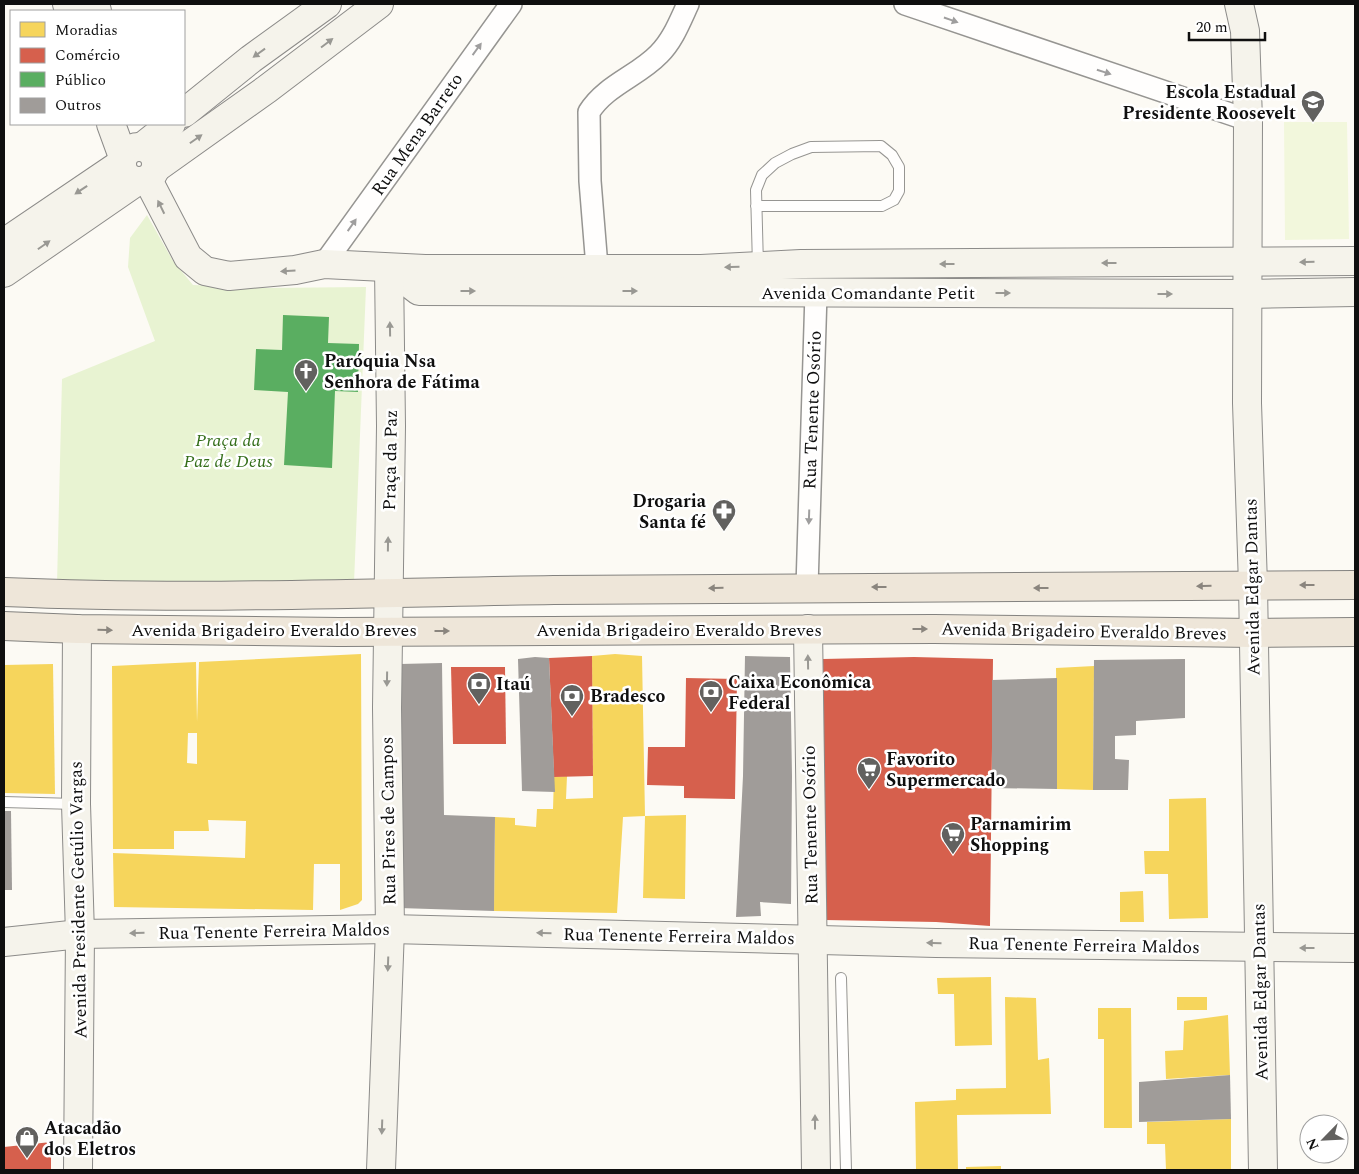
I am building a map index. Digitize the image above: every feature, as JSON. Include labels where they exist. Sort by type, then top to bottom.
[{"type":"main road","name":"Avenida Brigadeiro Everaldo Breves","points":[[4,592],[106,596],[340,595],[388,592],[808,587],[1355,585]]},
{"type":"main road","name":"Avenida Brigadeiro Everaldo Breves","points":[[4,626],[77,629],[330,632],[808,629],[1254,633],[1355,632]]},
{"type":"street","points":[[185,112],[251,59],[327,4]]},
{"type":"street","points":[[4,243],[137,158],[267,89],[379,4]]},
{"type":"street","name":"Rua Mena Barreto","points":[[324,264],[510,4]]},
{"type":"street","points":[[597,267],[590,181],[589,112],[594,103],[616,84],[658,55],[672,36],[688,4]]},
{"type":"street","points":[[904,4],[1248,120]]},
{"type":"street","name":"Avenida Edgar Dantas","points":[[1239,4],[1245,31],[1248,120],[1247,403],[1254,633],[1263,1170]]},
{"type":"street","name":"Avenida Comandante Petit","points":[[112,125],[137,158],[188,257],[206,271],[229,276],[295,270],[324,264],[425,269],[597,267],[816,293],[1247,294],[1355,292]]},
{"type":"street","points":[[4,273],[137,158],[170,125]]},
{"type":"street","name":"Avenida Comandante Petit","points":[[389,268],[419,291],[701,280],[758,266],[1355,261]]},
{"type":"street","name":"Praça da Paz","points":[[388,592],[391,426],[389,268]]},
{"type":"street","name":"Rua Tenente Osório","points":[[808,587],[816,293]]},
{"type":"street","name":"Rua Pires de Campos","points":[[381,1170],[390,929],[387,788],[388,592]]},
{"type":"street","name":"Avenida Presidente Getúlio Vargas","points":[[77,629],[76,804],[80,934],[78,1170]]},
{"type":"street","name":"Rua Tenente Osório","points":[[808,629],[816,1170]]},
{"type":"street","name":"Rua Tenente Ferreira Maldos","points":[[4,942],[80,934],[390,929],[812,940],[1355,948]]},
{"type":"lane","points":[[756,206],[882,206],[894,200],[899,191],[898,167],[892,154],[881,146],[810,147],[775,163],[762,175],[756,190],[756,206],[758,266]]},
{"type":"lane","points":[[4,802],[76,804]]},
{"type":"lane","points":[[841,978],[846,1170]]},
{"type":"green space","points":[[1284,122],[1347,122],[1349,239],[1285,240]]},
{"type":"green space","name":"Praça da Paz de Deus","points":[[147,215],[173,261],[193,285],[266,288],[366,287],[354,583],[57,584],[62,379],[155,341],[128,267],[130,238]]},
{"type":"building: Moradias","points":[[361,654],[362,900],[358,904],[340,910],[340,864],[314,864],[313,910],[114,907],[113,853],[245,858],[246,821],[208,820],[209,831],[174,831],[174,849],[113,849],[112,666],[196,662],[197,722],[199,662]],"holes":[[[188,733],[197,733],[197,764],[187,763]]]},
{"type":"building: Moradias","points":[[615,654],[642,656],[645,816],[623,817],[617,913],[494,911],[495,817],[515,818],[515,825],[536,827],[537,809],[553,809],[554,777],[567,776],[566,799],[593,798],[592,656]]},
{"type":"building: Moradias","points":[[53,664],[55,794],[4,793],[4,665]]},
{"type":"building: Moradias","points":[[1094,666],[1093,790],[1057,789],[1056,668]]},
{"type":"building: Moradias","points":[[1206,798],[1208,918],[1169,919],[1168,874],[1145,874],[1144,851],[1169,851],[1169,799]]},
{"type":"building: Moradias","points":[[686,815],[685,899],[643,898],[645,816]]},
{"type":"building: Moradias","points":[[1143,891],[1144,922],[1120,922],[1120,892]]},
{"type":"building: Moradias","points":[[991,977],[992,1045],[955,1046],[954,994],[938,994],[937,978]]},
{"type":"building: Moradias","points":[[1005,997],[1036,998],[1038,1060],[1049,1058],[1051,1114],[957,1115],[958,1170],[916,1170],[915,1102],[956,1100],[956,1089],[1006,1088]]},
{"type":"building: Moradias","points":[[1177,997],[1207,997],[1207,1010],[1177,1010]]},
{"type":"building: Moradias","points":[[1098,1008],[1131,1008],[1132,1128],[1104,1128],[1104,1039],[1098,1039]]},
{"type":"building: Moradias","points":[[1228,1015],[1230,1075],[1166,1079],[1165,1051],[1183,1050],[1184,1021]]},
{"type":"building: Moradias","points":[[1231,1119],[1231,1170],[1166,1170],[1165,1144],[1147,1144],[1147,1122]]},
{"type":"building: Moradias","points":[[1001,1166],[1001,1170],[966,1170],[966,1167]]},
{"type":"building: Comércio","name":"Bradesco","points":[[592,656],[593,776],[554,777],[549,658]]},
{"type":"building: Comércio","points":[[914,657],[993,659],[990,926],[936,922],[825,920],[823,659]]},
{"type":"building: Comércio","name":"Itaú","points":[[451,667],[505,667],[506,744],[453,744]]},
{"type":"building: Comércio","name":"Caixa Econômica Federal","points":[[686,678],[737,679],[735,799],[684,798],[684,786],[647,785],[648,747],[685,747]]},
{"type":"building: Comércio","name":"Atacadão dos Eletros","points":[[51,1142],[51,1170],[4,1170],[4,1147]]},
{"type":"building: Público","name":"Paróquia Nsa Senhora de Fátima","points":[[283,315],[329,317],[328,343],[359,344],[358,392],[335,391],[332,468],[284,465],[288,392],[254,390],[256,349],[282,350]]},
{"type":"building: Outros","points":[[745,656],[790,657],[792,776],[791,904],[760,902],[761,916],[736,917],[743,776]]},
{"type":"building: Outros","points":[[549,658],[555,792],[522,791],[518,659]]},
{"type":"building: Outros","points":[[1185,659],[1185,718],[1136,721],[1136,735],[1115,736],[1115,759],[1129,760],[1128,790],[1093,790],[1094,660]]},
{"type":"building: Outros","points":[[442,663],[444,815],[495,817],[494,911],[399,908],[400,664]]},
{"type":"building: Outros","points":[[1057,678],[1057,789],[992,788],[992,680]]},
{"type":"building: Outros","points":[[4,811],[11,811],[12,890],[4,890]]},
{"type":"building: Outros","points":[[1230,1075],[1231,1119],[1139,1122],[1139,1082]]},
{"type":"place","name":"Escola Estadual Presidente Roosevelt","points":[[1313,123]]},
{"type":"place","name":"Paróquia Nsa Senhora de Fátima","points":[[306,392]]},
{"type":"place","name":"Drogaria Santa fé","points":[[724,532]]},
{"type":"place","name":"Itaú","points":[[479,705]]},
{"type":"place","name":"Caixa Econômica Federal","points":[[711,713]]},
{"type":"place","name":"Bradesco","points":[[572,717]]},
{"type":"place","name":"Favorito Supermercado","points":[[869,790]]},
{"type":"place","name":"Parnamirim Shopping","points":[[953,855]]},
{"type":"place","name":"Atacadão dos Eletros","points":[[27,1159]]}]
